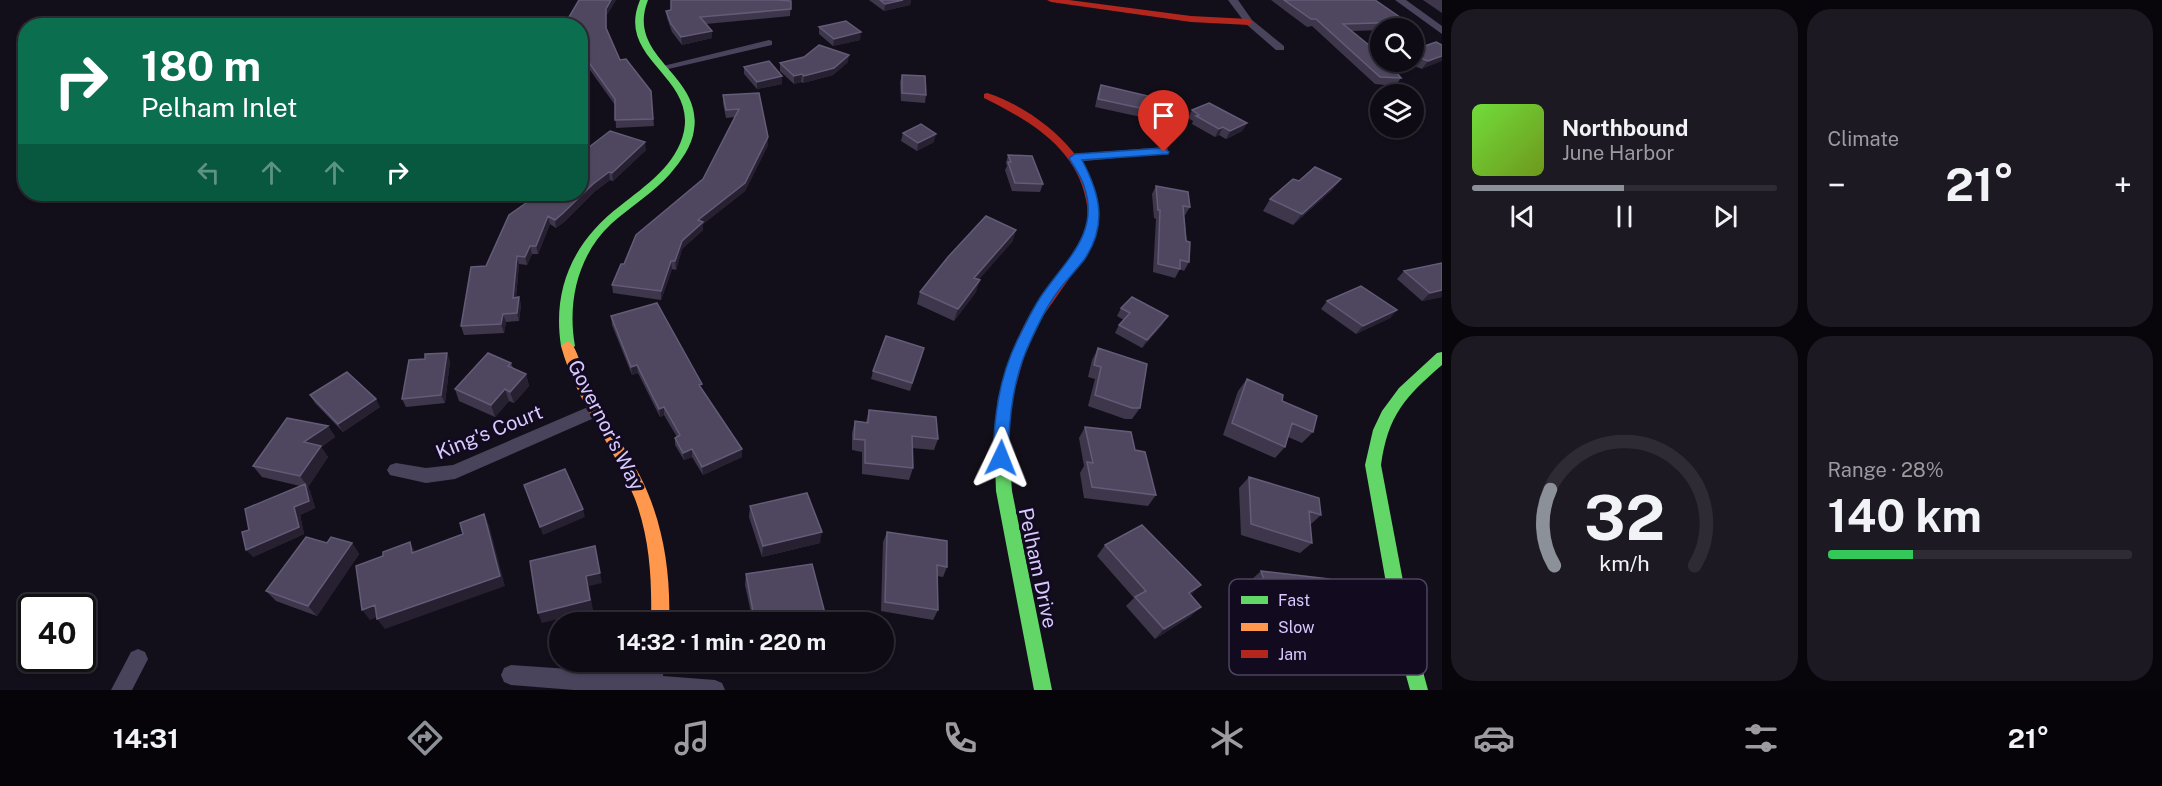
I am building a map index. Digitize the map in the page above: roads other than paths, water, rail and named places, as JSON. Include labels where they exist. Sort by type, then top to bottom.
[{"type":"street","name":"Governor's Way","points":[[644,0],[639,11],[638,29],[642,39],[676,81],[688,104],[690,120],[687,137],[670,168],[598,231],[585,249],[570,285],[566,308],[568,347],[580,382],[633,476],[647,507],[658,549],[661,580],[660,612]]},
{"type":"street","points":[[1051,0],[1191,19],[1249,22]]},
{"type":"street","points":[[1233,0],[1249,22],[1280,48]]},
{"type":"street","points":[[1400,0],[1442,31]]},
{"type":"street","points":[[664,68],[769,43]]},
{"type":"street","name":"Pelham Drive","points":[[987,96],[1032,120],[1062,143],[1075,158],[1090,187],[1094,209],[1092,230],[1080,256],[1048,296],[1032,324],[1011,377],[1002,416],[1001,458],[1005,504],[1043,690]]},
{"type":"street","points":[[1075,158],[1164,152]]},
{"type":"street","points":[[1395,579],[1373,465],[1375,441],[1382,421],[1404,390],[1442,357]]},
{"type":"street","name":"King's Court","points":[[396,470],[416,476],[436,477],[455,472],[595,410]]},
{"type":"street","points":[[121,690],[138,659]]},
{"type":"street","points":[[651,686],[653,672]]},
{"type":"street","points":[[510,675],[715,690]]},
{"type":"street","points":[[1415,675],[1419,690]]}]
